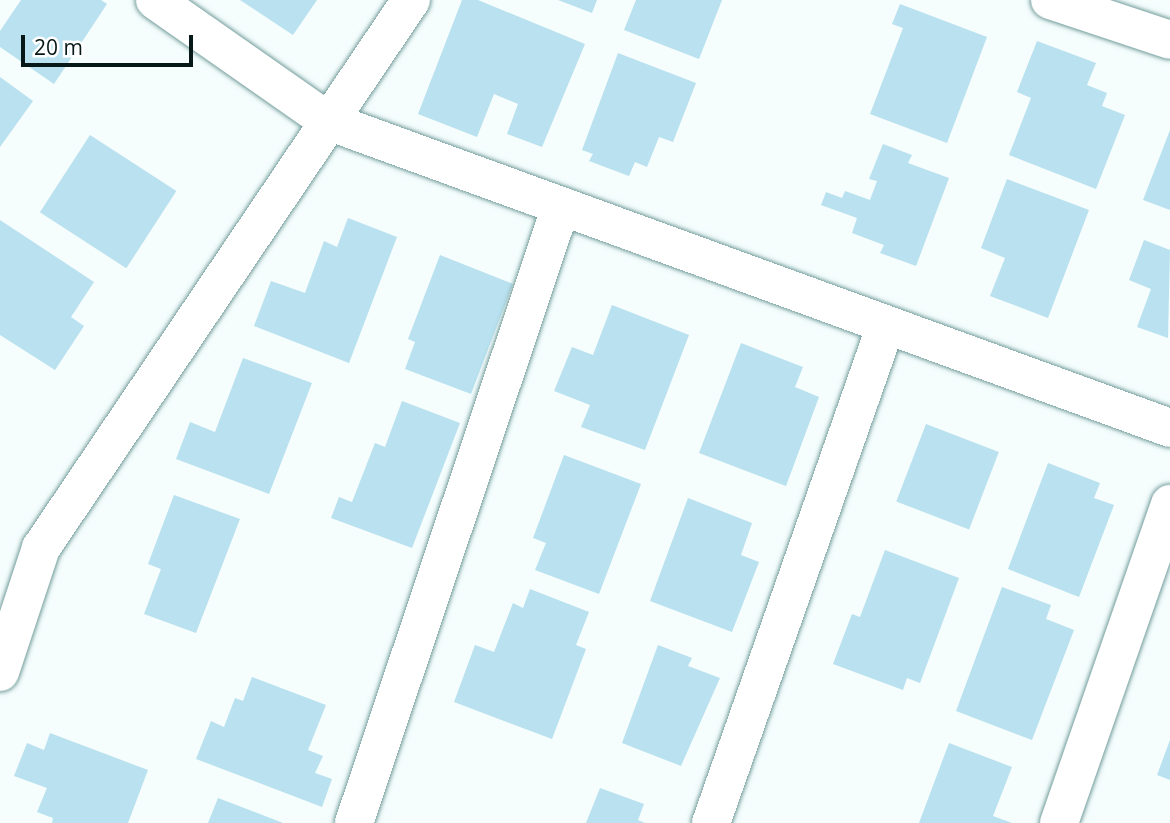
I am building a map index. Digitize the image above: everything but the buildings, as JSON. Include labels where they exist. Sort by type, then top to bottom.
[{"type":"street","points":[[155,0],[328,121],[1170,428]]},
{"type":"street","points":[[0,672],[40,548],[411,0]]},
{"type":"street","points":[[1050,0],[1170,40]]},
{"type":"street","points":[[354,823],[561,206]]},
{"type":"street","points":[[711,823],[886,325]]},
{"type":"street","points":[[1059,823],[1170,504]]}]
